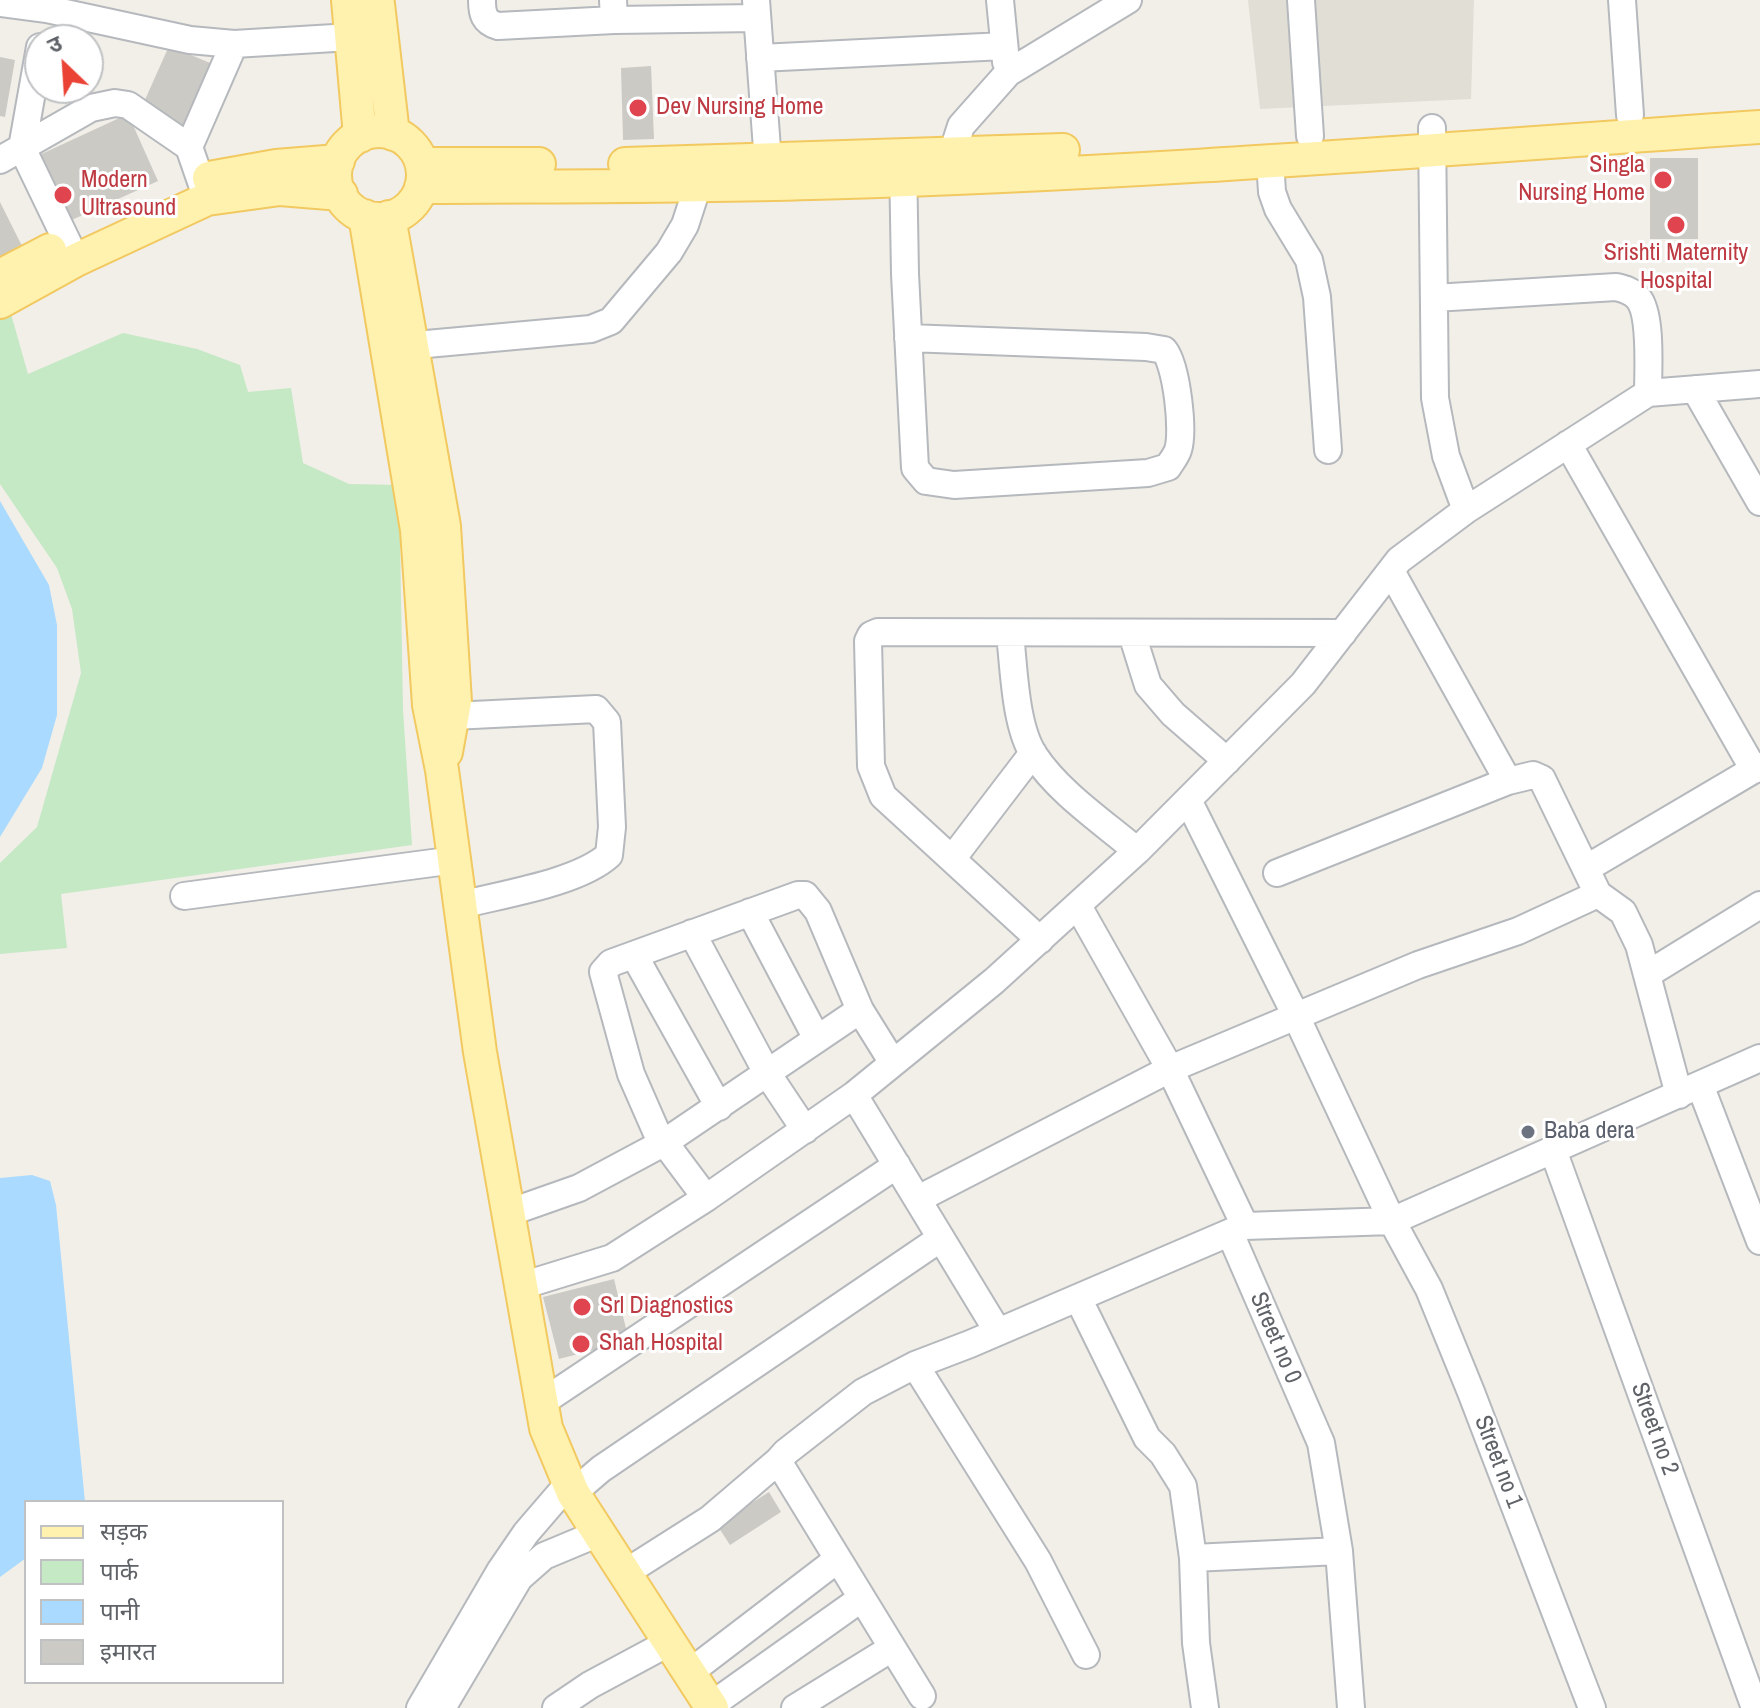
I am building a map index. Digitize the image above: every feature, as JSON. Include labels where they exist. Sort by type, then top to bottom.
[{"type":"main road","points":[[360,136],[351,37],[365,1]]},
{"type":"main road","points":[[365,1],[393,134]]},
{"type":"main road","points":[[422,176],[609,164],[768,172],[1270,160],[1630,115],[1760,106]]},
{"type":"main road","points":[[902,167],[952,154],[1135,148],[1310,136],[1432,139],[1760,127]]},
{"type":"main road","points":[[384,131],[402,137],[414,148],[422,176],[417,198],[405,211],[377,216],[356,212],[341,194],[336,185],[335,170],[342,152],[360,136],[384,131]]},
{"type":"main road","points":[[0,302],[137,205],[203,189],[276,166],[338,161]]},
{"type":"main road","points":[[422,176],[698,185],[768,172]]},
{"type":"main road","points":[[203,189],[280,189],[341,194]]},
{"type":"main road","points":[[377,216],[420,471],[417,530],[429,705],[442,770],[480,1052],[546,1428],[571,1488],[711,1707]]},
{"type":"main road","points":[[0,276],[71,250]]},
{"type":"main road","points":[[420,471],[444,526],[455,702],[442,770]]},
{"type":"street","points":[[482,0],[484,17],[489,24],[498,26],[614,10],[757,9],[768,172]]},
{"type":"street","points":[[1000,0],[1008,73]]},
{"type":"street","points":[[952,154],[961,126],[1008,73],[1128,0]]},
{"type":"street","points":[[1301,0],[1310,136]]},
{"type":"street","points":[[1622,0],[1630,115]]},
{"type":"street","points":[[0,3],[48,4],[190,40],[234,44],[351,37]]},
{"type":"street","points":[[44,24],[48,4]]},
{"type":"street","points":[[189,147],[234,44]]},
{"type":"street","points":[[760,58],[1004,46]]},
{"type":"street","points":[[11,154],[91,108],[115,103],[128,105],[189,147],[203,189]]},
{"type":"street","points":[[25,104],[11,154],[71,250]]},
{"type":"street","points":[[1432,139],[1435,398],[1446,456],[1466,510]]},
{"type":"street","points":[[1270,160],[1272,192],[1278,209],[1309,260],[1317,297],[1328,450]]},
{"type":"street","points":[[902,167],[908,338],[915,468],[926,481],[954,485],[1148,473],[1168,467],[1179,450],[1177,382],[1171,359],[1164,350],[908,338]]},
{"type":"street","points":[[399,346],[591,329],[611,321],[669,252],[685,225],[698,185]]},
{"type":"street","points":[[1434,298],[1616,287],[1629,290],[1641,300],[1646,313],[1648,393]]},
{"type":"street","points":[[521,1286],[612,1258],[805,1130],[893,1063],[1040,940],[1137,851],[1303,684],[1399,560],[1466,510],[1648,393],[1760,384]]},
{"type":"street","points":[[1695,389],[1760,502]]},
{"type":"street","points":[[1568,444],[1757,768],[1587,868]]},
{"type":"street","points":[[1391,571],[1508,781]]},
{"type":"street","points":[[1040,940],[883,796],[871,766],[869,637],[878,632],[1343,633]]},
{"type":"street","points":[[1010,634],[1022,722],[1033,753],[1059,784],[1137,851]]},
{"type":"street","points":[[1132,634],[1148,685],[1173,714],[1227,761]]},
{"type":"street","points":[[452,716],[596,709],[607,722],[612,827],[609,855],[596,867],[461,905]]},
{"type":"street","points":[[952,859],[1033,753]]},
{"type":"street","points":[[1277,873],[1508,781],[1533,775],[1542,779],[1598,894],[1623,912],[1639,945],[1689,1090],[1760,1241]]},
{"type":"street","name":"Street no 1","points":[[1188,800],[1435,1304],[1592,1708]]},
{"type":"street","points":[[184,896],[455,860]]},
{"type":"street","points":[[918,1199],[1170,1069],[1418,965],[1518,931],[1598,894]]},
{"type":"street","points":[[706,1198],[656,1131],[631,1074],[603,972],[611,963],[805,895],[811,900],[860,1010],[893,1063]]},
{"type":"street","points":[[1648,974],[1760,905]]},
{"type":"street","name":"Street no 0","points":[[1078,906],[1170,1069],[1321,1443],[1339,1551],[1351,1708]]},
{"type":"street","points":[[750,912],[817,1039]]},
{"type":"street","points":[[692,933],[767,1073],[805,1130]]},
{"type":"street","points":[[634,955],[719,1107]]},
{"type":"street","points":[[508,1213],[579,1188],[665,1142],[860,1010]]},
{"type":"street","points":[[625,1573],[710,1519],[786,1452],[863,1392],[915,1365],[1237,1230],[1392,1221],[1760,1058]]},
{"type":"street","points":[[854,1095],[998,1332]]},
{"type":"street","name":"Street no 2","points":[[1553,1150],[1755,1708]]},
{"type":"street","points":[[541,1403],[897,1165]]},
{"type":"street","points":[[420,1708],[500,1571],[526,1533],[571,1488],[941,1238]]},
{"type":"street","points":[[1078,1298],[1147,1438],[1178,1474],[1183,1486],[1193,1558],[1196,1643],[1205,1708]]},
{"type":"street","points":[[915,1365],[1038,1561],[1086,1655]]},
{"type":"street","points":[[778,1461],[922,1696]]},
{"type":"street","points":[[442,1708],[519,1578],[544,1556],[599,1533]]},
{"type":"street","points":[[1193,1558],[1339,1551]]},
{"type":"street","points":[[689,1673],[838,1559]]},
{"type":"street","points":[[711,1707],[862,1598]]},
{"type":"street","points":[[556,1708],[590,1685],[670,1642]]},
{"type":"street","points":[[795,1708],[892,1648]]},
{"type":"shaded area","points":[[1248,0],[1474,0],[1471,99],[1260,109]]},
{"type":"green space","points":[[11,314],[28,374],[123,333],[197,349],[240,365],[248,392],[291,388],[303,463],[349,484],[399,485],[403,710],[412,845],[61,894],[67,948],[0,954],[0,863],[37,827],[81,673],[72,609],[57,568],[0,484],[0,320]]},
{"type":"water","points":[[0,501],[49,585],[57,625],[57,715],[42,768],[0,837]]},
{"type":"water","points":[[32,1175],[50,1181],[56,1205],[85,1500],[24,1500],[24,1559],[0,1577],[0,1178]]},
{"type":"building","points":[[169,46],[215,65],[187,131],[140,111]]},
{"type":"building","points":[[0,57],[15,60],[5,117],[0,116]]},
{"type":"building","points":[[651,66],[654,139],[623,140],[621,68]]},
{"type":"building","points":[[128,114],[158,181],[65,223],[35,157]]},
{"type":"building","points":[[1650,158],[1698,158],[1698,239],[1650,239]]},
{"type":"building","points":[[0,202],[23,248],[0,259]]},
{"type":"building","points":[[614,1279],[629,1341],[559,1359],[543,1297]]},
{"type":"building","points":[[769,1492],[781,1512],[730,1545],[717,1525]]},
{"type":"place","name":"Dev Nursing Home","points":[[638,108]]},
{"type":"place","name":"Singla Nursing Home","points":[[1663,180]]},
{"type":"place","name":"Modern Ultrasound","points":[[63,195]]},
{"type":"place","name":"Srishti Maternity Hospital","points":[[1676,225]]},
{"type":"place","name":"Baba dera","points":[[1528,1132]]},
{"type":"place","name":"Srl Diagnostics","points":[[582,1307]]},
{"type":"place","name":"Shah Hospital","points":[[581,1344]]}]
